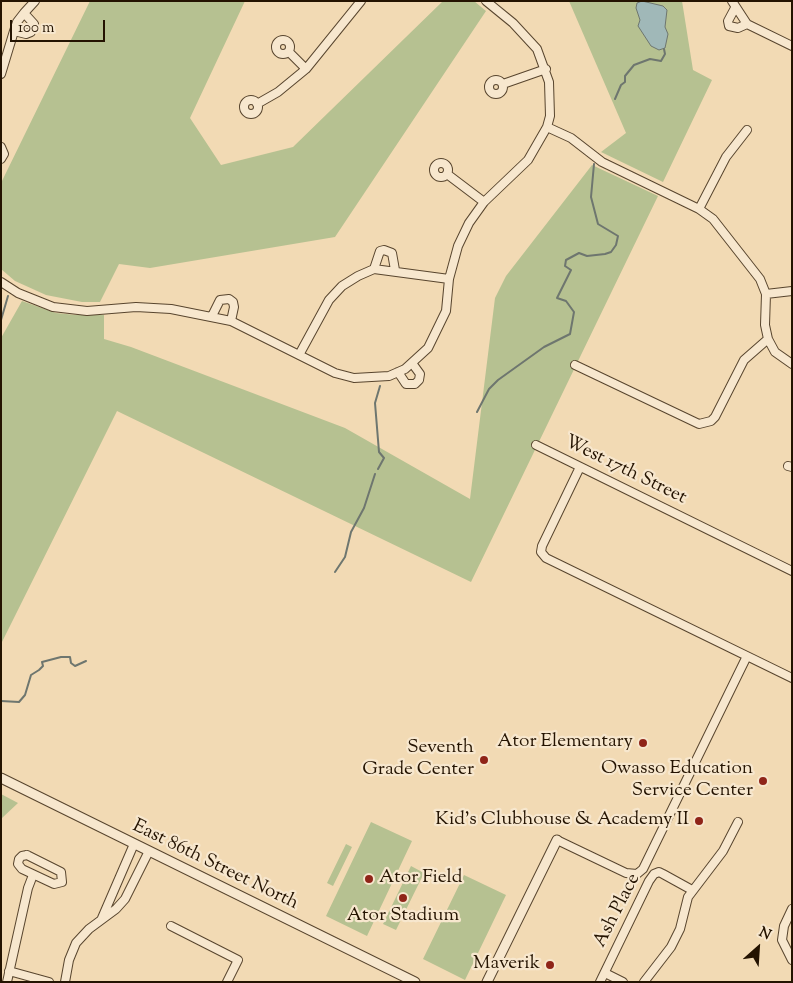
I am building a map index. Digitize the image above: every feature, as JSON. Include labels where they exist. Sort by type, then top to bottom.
[{"type":"street","points":[[1,74],[14,32],[24,13],[35,1]]},
{"type":"street","points":[[256,104],[278,92],[306,69],[362,1]]},
{"type":"street","points":[[1,282],[18,293],[54,307],[87,310],[136,307],[171,309],[231,321],[335,373],[354,378],[388,376],[412,364],[428,348],[446,311],[449,280],[458,246],[473,217],[484,202],[528,160],[547,127],[551,104],[546,69],[537,49],[526,36],[486,1]]},
{"type":"street","points":[[733,5],[728,22],[729,26],[738,28],[747,24]]},
{"type":"street","points":[[733,5],[747,24],[791,43]]},
{"type":"street","points":[[14,32],[26,34],[33,30],[33,22],[24,13]]},
{"type":"street","points":[[289,52],[306,69]]},
{"type":"street","points":[[503,84],[546,69]]},
{"type":"street","points":[[547,127],[571,138],[602,162],[699,209],[721,227],[757,273],[766,294],[765,324],[768,339],[775,352],[792,364]]},
{"type":"street","points":[[699,209],[726,157],[747,130]]},
{"type":"street","points":[[1,148],[4,154],[1,159]]},
{"type":"street","points":[[447,174],[484,202]]},
{"type":"street","points":[[374,269],[380,251],[384,250],[392,253],[395,270]]},
{"type":"street","points":[[299,355],[329,300],[342,286],[358,276],[374,269],[395,270],[449,280]]},
{"type":"street","points":[[766,294],[792,291]]},
{"type":"street","points":[[212,316],[220,300],[229,299],[233,302],[234,307],[231,321]]},
{"type":"street","points":[[575,365],[694,423],[705,423],[715,416],[749,353],[768,339]]},
{"type":"street","points":[[398,372],[406,384],[415,384],[419,380],[420,374],[412,364]]},
{"type":"street","name":"West 17th Street","points":[[536,445],[792,571]]},
{"type":"street","points":[[580,467],[542,546],[541,552],[546,558],[792,678]]},
{"type":"street","points":[[487,982],[557,840],[626,873],[636,874],[643,869],[747,656]]},
{"type":"street","name":"East 86th Street North","points":[[1,778],[415,982]]},
{"type":"street","points":[[644,982],[671,947],[678,934],[690,894],[723,851],[738,822]]},
{"type":"street","points":[[102,918],[134,844]]},
{"type":"street","points":[[65,982],[69,960],[76,943],[125,899],[149,851]]},
{"type":"street","points":[[28,855],[61,872],[63,876],[62,882],[58,885],[33,875],[22,869],[18,864],[22,856],[28,855]]},
{"type":"street","name":"Ash Place","points":[[600,982],[648,881],[654,874],[658,872],[663,874],[690,894]]},
{"type":"street","points":[[7,982],[28,888],[33,875]]},
{"type":"street","points":[[792,909],[784,926],[782,940],[792,960]]},
{"type":"street","points":[[171,926],[238,960],[227,982]]},
{"type":"street","points":[[9,971],[49,982]]},
{"type":"street","name":"Ash Place","points":[[605,973],[623,982]]},
{"type":"green space","points":[[90,1],[245,1],[190,118],[221,165],[293,147],[443,1],[474,1],[486,11],[335,237],[150,268],[119,264],[100,302],[82,302],[46,295],[15,281],[1,269],[1,183]]},
{"type":"green space","points":[[569,1],[682,1],[693,70],[712,80],[663,182],[601,152],[626,133]]},
{"type":"green space","points":[[592,165],[658,196],[471,582],[117,411],[1,644],[1,338],[22,301],[56,313],[104,315],[104,339],[131,347],[345,428],[470,499],[495,298],[506,276]]},
{"type":"green space","points":[[1,794],[18,803],[1,819]]},
{"type":"green space","name":"Ator Field","points":[[371,822],[412,841],[367,936],[326,916]]},
{"type":"green space","points":[[346,844],[352,847],[333,886],[327,883]]},
{"type":"green space","name":"Ator Stadium","points":[[411,866],[424,873],[396,930],[383,924]]},
{"type":"green space","points":[[464,875],[506,895],[465,980],[423,959]]},
{"type":"water","points":[[642,1],[663,6],[667,10],[665,27],[668,34],[665,48],[659,50],[651,46],[638,26],[640,20],[636,8],[637,3]]},
{"type":"waterway","points":[[615,99],[621,85],[625,82],[625,76],[634,65],[650,59],[661,61],[665,54],[664,49]]},
{"type":"waterway","points":[[477,412],[489,389],[498,380],[544,347],[570,334],[574,312],[566,301],[557,298],[571,270],[565,266],[566,260],[579,253],[587,256],[605,254],[611,252],[616,245],[618,236],[598,224],[591,197],[594,164]]},
{"type":"waterway","points":[[1,320],[8,296]]},
{"type":"waterway","points":[[378,469],[384,458],[379,452],[375,403],[380,386]]},
{"type":"waterway","points":[[335,572],[345,557],[351,532],[364,508],[375,474]]},
{"type":"waterway","points":[[1,701],[19,702],[25,695],[31,675],[43,666],[42,662],[61,657],[70,657],[71,663],[75,666],[86,661]]},
{"type":"place","name":"Ator Elementary","points":[[643,743]]},
{"type":"place","name":"Seventh Grade Center","points":[[484,760]]},
{"type":"place","name":"Owasso Education Service Center","points":[[763,781]]},
{"type":"place","name":"Kid's Clubhouse & Academy II","points":[[699,821]]},
{"type":"place","name":"Ator Field","points":[[369,879]]},
{"type":"place","name":"Ator Stadium","points":[[403,898]]},
{"type":"place","name":"Maverik","points":[[550,965]]}]
